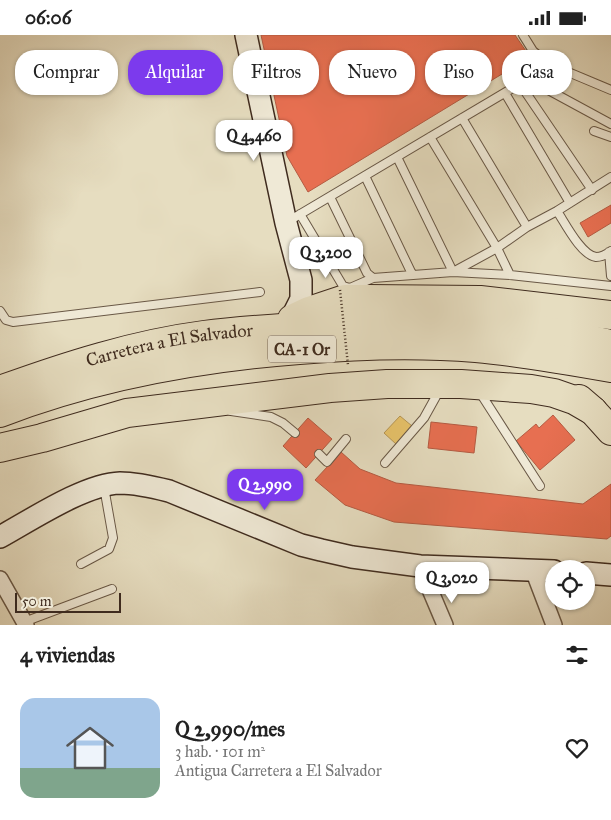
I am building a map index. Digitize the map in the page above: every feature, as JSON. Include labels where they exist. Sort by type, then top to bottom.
[{"type":"highway","points":[[279,324],[336,297],[345,299],[480,301],[611,315]]},
{"type":"highway","name":"Carretera a El Salvador","points":[[0,390],[72,365],[140,347],[279,324],[446,319],[556,332],[611,344]]},
{"type":"highway","name":"Carretera a El Salvador","points":[[0,413],[62,391],[134,372],[255,353],[352,346],[459,347],[515,353],[611,368]]},
{"type":"highway","points":[[515,353],[562,383],[593,411],[611,431]]},
{"type":"highway","points":[[0,448],[42,438],[127,413],[330,388],[387,384],[476,385],[531,389],[554,393],[574,400],[593,411]]},
{"type":"street","points":[[246,35],[293,219],[301,280],[301,299],[279,324]]},
{"type":"street","points":[[301,280],[316,294],[336,297]]},
{"type":"street","points":[[0,537],[84,492],[104,485],[120,483],[169,491],[301,545],[352,557],[420,566],[545,571]]},
{"type":"street","points":[[420,566],[445,625]]},
{"type":"street","points":[[533,570],[554,625]]},
{"type":"street","points":[[595,574],[611,575]]},
{"type":"street","points":[[0,579],[25,623]]},
{"type":"lane","points":[[523,35],[532,50]]},
{"type":"lane","points":[[572,74],[611,90]]},
{"type":"lane","points":[[502,95],[293,219],[343,286],[350,288],[373,277],[453,272],[510,275],[611,286]]},
{"type":"lane","points":[[506,95],[570,203]]},
{"type":"lane","points":[[528,95],[592,190]]},
{"type":"lane","points":[[558,95],[611,124]]},
{"type":"lane","points":[[462,118],[527,227]]},
{"type":"lane","points":[[594,131],[611,137]]},
{"type":"lane","points":[[430,137],[497,248],[510,275]]},
{"type":"lane","points":[[397,157],[453,272]]},
{"type":"lane","points":[[365,176],[412,274]]},
{"type":"lane","points":[[453,272],[497,248],[527,227],[557,211],[611,177]]},
{"type":"lane","points":[[330,197],[367,273],[373,277]]},
{"type":"lane","points":[[557,211],[578,245],[595,257],[610,252],[611,275]]},
{"type":"lane","points":[[0,311],[6,320],[13,322],[260,292]]},
{"type":"lane","points":[[385,463],[424,418],[442,384]]},
{"type":"lane","points":[[476,385],[540,487]]},
{"type":"lane","points":[[208,403],[232,412],[271,417],[283,423],[295,433]]},
{"type":"lane","points":[[319,454],[327,462],[346,439]]},
{"type":"lane","points":[[81,564],[109,549],[114,539],[104,485]]},
{"type":"lane","points":[[25,623],[112,589]]},
{"type":"path","points":[[336,297],[348,365]]},
{"type":"building: Viviendas","points":[[400,416],[412,426],[396,444],[384,433]]},
{"type":"building: Comercios","points":[[261,35],[515,35],[525,50],[502,50],[502,74],[492,80],[492,50],[425,50],[425,95],[468,95],[308,192],[287,156],[274,95],[319,95],[319,50],[264,50]]},
{"type":"building: Comercios","points":[[611,205],[611,223],[588,237],[580,223]]},
{"type":"building: Comercios","points":[[553,415],[575,440],[540,470],[516,441],[536,424],[539,428]]},
{"type":"building: Comercios","points":[[308,418],[332,439],[306,468],[283,446]]},
{"type":"building: Comercios","points":[[431,422],[477,427],[474,453],[428,448]]},
{"type":"building: Comercios","points":[[341,452],[360,469],[396,483],[583,504],[611,484],[611,536],[607,539],[394,522],[345,505],[315,480]]}]
